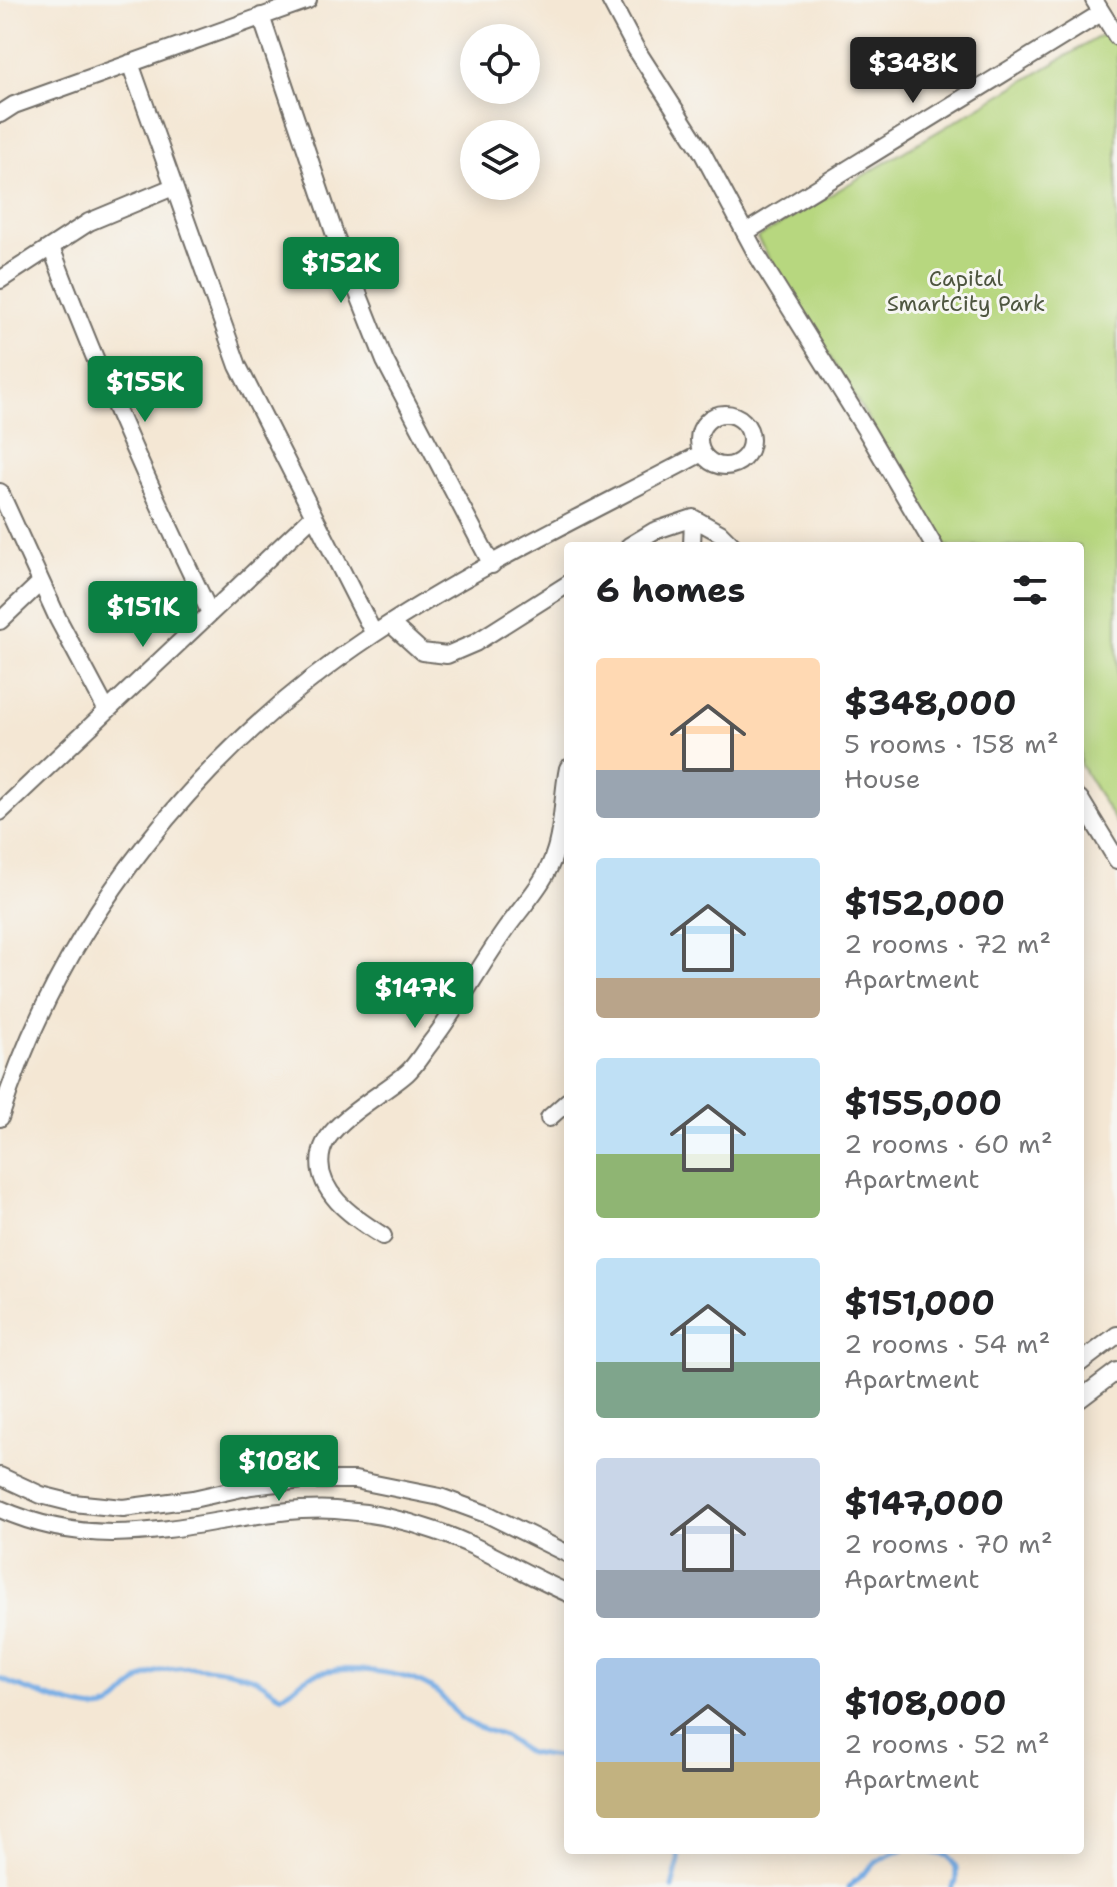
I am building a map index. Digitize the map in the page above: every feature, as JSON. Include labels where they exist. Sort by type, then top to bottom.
[{"type":"street","points":[[0,114],[14,105],[308,0]]},
{"type":"street","points":[[610,0],[636,49],[701,150],[746,232],[932,542]]},
{"type":"street","points":[[746,232],[1098,6],[1117,37]]},
{"type":"street","points":[[261,16],[335,235],[385,361],[492,565]]},
{"type":"street","points":[[130,63],[238,366],[374,634]]},
{"type":"street","points":[[0,280],[89,222],[173,187]]},
{"type":"street","points":[[51,247],[81,327],[152,491],[210,613]]},
{"type":"street","points":[[0,1118],[13,1075],[59,976],[114,888],[169,816],[240,740],[290,696],[374,634],[492,565],[702,453]]},
{"type":"street","points":[[0,492],[41,582],[107,711]]},
{"type":"street","points":[[0,812],[313,516]]},
{"type":"street","points":[[636,542],[654,531],[693,518],[720,533],[729,542]]},
{"type":"street","points":[[692,542],[693,518]]},
{"type":"street","points":[[0,621],[41,582]]},
{"type":"street","points":[[391,624],[422,652],[447,655],[475,643],[564,587]]},
{"type":"street","points":[[1084,806],[1117,860]]},
{"type":"street","points":[[383,1236],[356,1220],[322,1178],[319,1165],[322,1147],[327,1138],[355,1112],[408,1072],[457,1008],[539,883],[555,853],[564,811]]},
{"type":"street","points":[[549,1118],[564,1105]]},
{"type":"street","points":[[1084,1357],[1117,1335]]},
{"type":"street","points":[[1084,1396],[1117,1371]]},
{"type":"street","points":[[0,1476],[41,1495],[73,1503],[123,1508],[303,1480],[355,1480],[440,1497],[489,1515],[564,1552]]},
{"type":"street","points":[[0,1509],[35,1524],[83,1533],[127,1534],[276,1512],[335,1510],[391,1518],[438,1531],[564,1591]]},
{"type":"green space","name":"Capital SmartCity Park","points":[[1107,32],[1117,47],[1117,824],[1084,770],[1084,542],[944,542],[757,238]]},
{"type":"waterway","points":[[0,1679],[53,1699],[96,1709],[116,1702],[143,1678],[167,1669],[196,1667],[239,1673],[282,1696],[312,1675],[340,1670],[373,1671],[405,1677],[431,1688],[466,1721],[501,1735],[527,1752],[564,1757]]},
{"type":"waterway","points":[[672,1887],[679,1861],[678,1854]]},
{"type":"waterway","points":[[849,1887],[868,1869],[893,1854]]},
{"type":"waterway","points":[[939,1854],[948,1856],[956,1867],[956,1881],[952,1887]]}]
